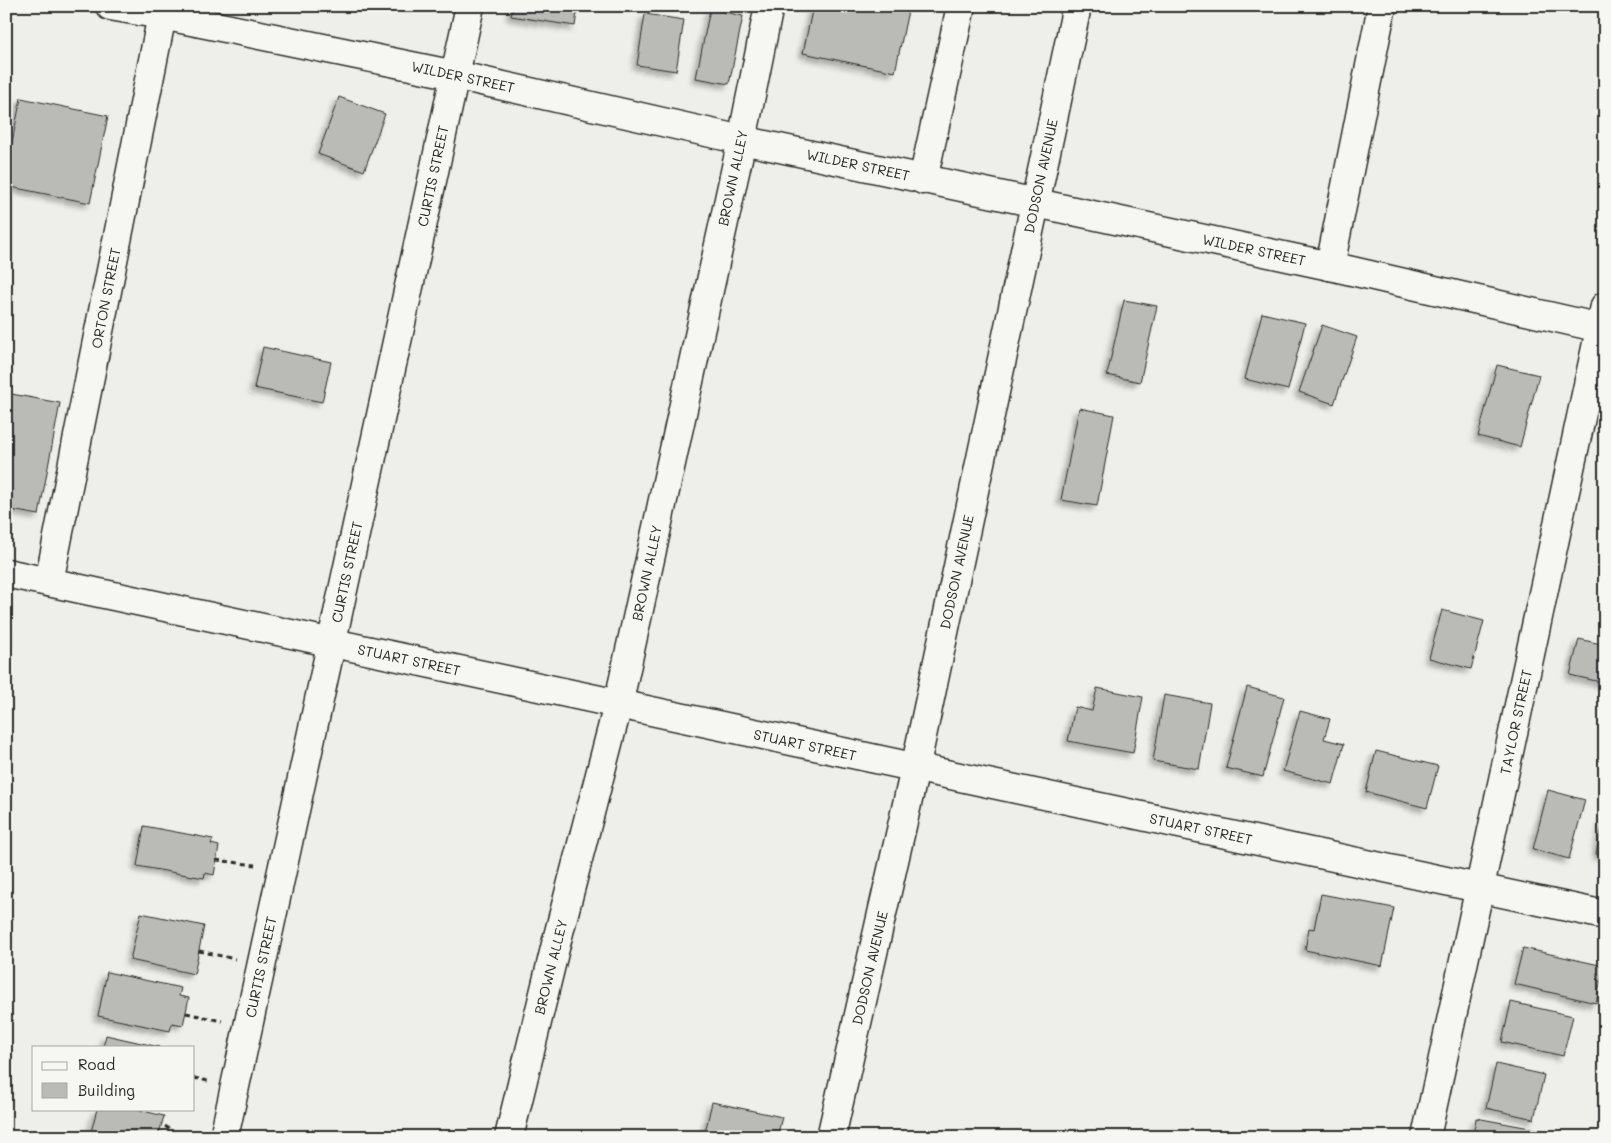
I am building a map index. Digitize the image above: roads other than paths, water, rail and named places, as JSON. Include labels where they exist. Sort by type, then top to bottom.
[{"type":"street","name":"WILDER STREET","points":[[110,6],[455,75],[923,180],[1330,266],[1603,321]]},
{"type":"street","name":"CURTIS STREET","points":[[224,1137],[470,6]]},
{"type":"street","name":"BROWN ALLEY","points":[[509,1137],[557,940],[618,704],[742,140],[769,6]]},
{"type":"street","points":[[923,180],[961,6]]},
{"type":"street","name":"DODSON AVENUE","points":[[831,1137],[915,768],[1077,6]]},
{"type":"street","points":[[1330,266],[1382,6]]},
{"type":"street","name":"ORTON STREET","points":[[49,582],[162,15]]},
{"type":"street","name":"TAYLOR STREET","points":[[1426,1137],[1603,321]]},
{"type":"street","name":"STUART STREET","points":[[6,573],[1605,915]]}]
